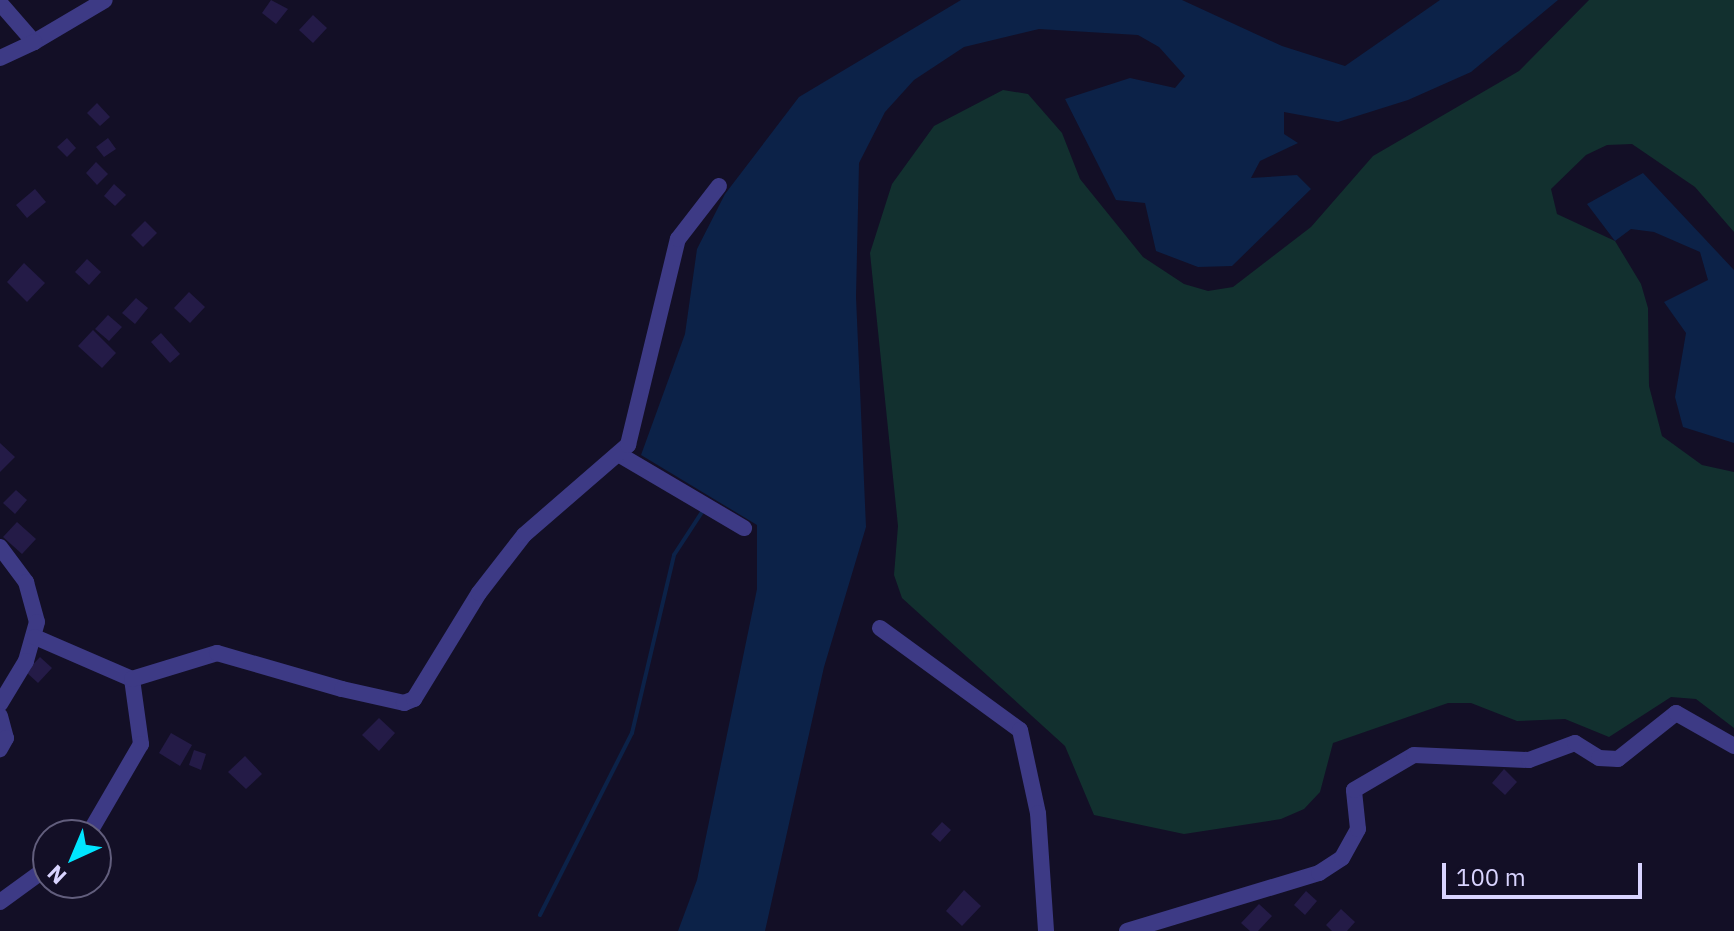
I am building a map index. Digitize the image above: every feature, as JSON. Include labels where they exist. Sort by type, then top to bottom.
[{"type":"street","points":[[0,58],[34,42],[105,0]]},
{"type":"street","points":[[0,3],[34,42]]},
{"type":"street","points":[[35,637],[132,679],[217,653],[342,689],[404,703],[414,699],[479,593],[524,535],[628,445],[678,239],[719,186]]},
{"type":"street","points":[[620,455],[744,528]]},
{"type":"street","points":[[0,547],[26,582],[35,637],[0,704]]},
{"type":"street","points":[[880,628],[1020,730],[1038,813],[1046,931]]},
{"type":"street","points":[[97,819],[141,744],[132,679]]},
{"type":"street","points":[[1127,931],[1319,873],[1342,858],[1358,829],[1354,790],[1414,755],[1529,760],[1575,743],[1599,758],[1618,759],[1676,713],[1734,746]]},
{"type":"street","points":[[0,716],[6,738],[0,749]]},
{"type":"street","points":[[0,902],[32,879]]},
{"type":"green space","points":[[1589,0],[1734,0],[1734,232],[1695,187],[1632,144],[1607,145],[1586,155],[1551,189],[1557,214],[1615,241],[1641,284],[1648,308],[1649,386],[1662,436],[1702,465],[1734,472],[1734,728],[1696,699],[1671,697],[1609,737],[1565,719],[1517,721],[1471,703],[1448,703],[1333,743],[1320,792],[1304,809],[1281,819],[1184,834],[1094,815],[1065,746],[902,598],[894,575],[898,526],[870,253],[892,184],[934,126],[1003,90],[1028,94],[1062,133],[1080,179],[1143,257],[1184,284],[1208,291],[1233,287],[1311,227],[1373,156],[1519,71]]},
{"type":"water","points":[[961,0],[1182,0],[1282,46],[1345,66],[1440,0],[1558,0],[1471,72],[1408,100],[1338,122],[1284,112],[1284,134],[1298,143],[1260,161],[1251,178],[1297,175],[1311,189],[1232,266],[1198,267],[1156,251],[1145,203],[1116,200],[1065,99],[1130,78],[1175,88],[1185,76],[1159,47],[1138,35],[1039,29],[964,47],[914,80],[885,112],[859,163],[856,297],[866,527],[824,667],[765,931],[678,931],[697,880],[757,589],[757,525],[641,455],[685,334],[697,249],[725,194],[799,97]]},
{"type":"water","points":[[1643,173],[1734,270],[1734,443],[1683,427],[1675,397],[1686,333],[1664,302],[1708,280],[1700,252],[1654,232],[1631,229],[1615,241],[1587,204]]},
{"type":"building","points":[[271,0],[288,9],[276,24],[262,13]]},
{"type":"building","points":[[313,15],[327,28],[313,43],[299,30]]},
{"type":"building","points":[[97,103],[110,117],[100,126],[87,113]]},
{"type":"building","points":[[67,138],[76,148],[67,157],[57,147]]},
{"type":"building","points":[[108,138],[116,149],[104,157],[96,147]]},
{"type":"building","points":[[96,162],[108,174],[97,185],[86,173]]},
{"type":"building","points":[[114,184],[126,195],[115,206],[104,196]]},
{"type":"building","points":[[35,189],[46,202],[27,218],[16,205]]},
{"type":"building","points":[[145,221],[157,233],[143,247],[131,235]]},
{"type":"building","points":[[87,259],[101,272],[89,285],[75,272]]},
{"type":"building","points":[[24,263],[45,283],[27,302],[7,282]]},
{"type":"building","points":[[189,292],[205,307],[190,323],[174,308]]},
{"type":"building","points":[[136,298],[148,308],[135,324],[122,313]]},
{"type":"building","points":[[108,315],[122,327],[109,341],[95,329]]},
{"type":"building","points":[[93,330],[116,353],[102,368],[78,346]]},
{"type":"building","points":[[161,333],[180,354],[170,363],[151,342]]},
{"type":"building","points":[[0,443],[15,457],[0,472]]},
{"type":"building","points":[[16,490],[27,500],[15,514],[3,503]]},
{"type":"building","points":[[17,522],[36,539],[22,554],[3,537]]},
{"type":"building","points":[[40,657],[52,668],[38,683],[26,672]]},
{"type":"building","points":[[379,718],[395,733],[379,751],[362,735]]},
{"type":"building","points":[[171,733],[192,745],[180,766],[159,753]]},
{"type":"building","points":[[194,750],[206,754],[201,770],[189,765]]},
{"type":"building","points":[[245,756],[262,774],[246,789],[228,772]]},
{"type":"building","points":[[1504,769],[1517,782],[1505,795],[1492,783]]},
{"type":"building","points":[[942,822],[951,830],[940,842],[931,834]]},
{"type":"building","points":[[964,890],[981,906],[962,926],[946,911]]},
{"type":"building","points":[[1306,891],[1317,901],[1305,915],[1294,905]]},
{"type":"building","points":[[1259,904],[1272,916],[1258,931],[1250,931],[1241,923]]},
{"type":"building","points":[[1341,909],[1355,922],[1347,931],[1332,931],[1326,925]]},
{"type":"waterway","points":[[540,915],[632,733],[674,555],[704,509]]}]
